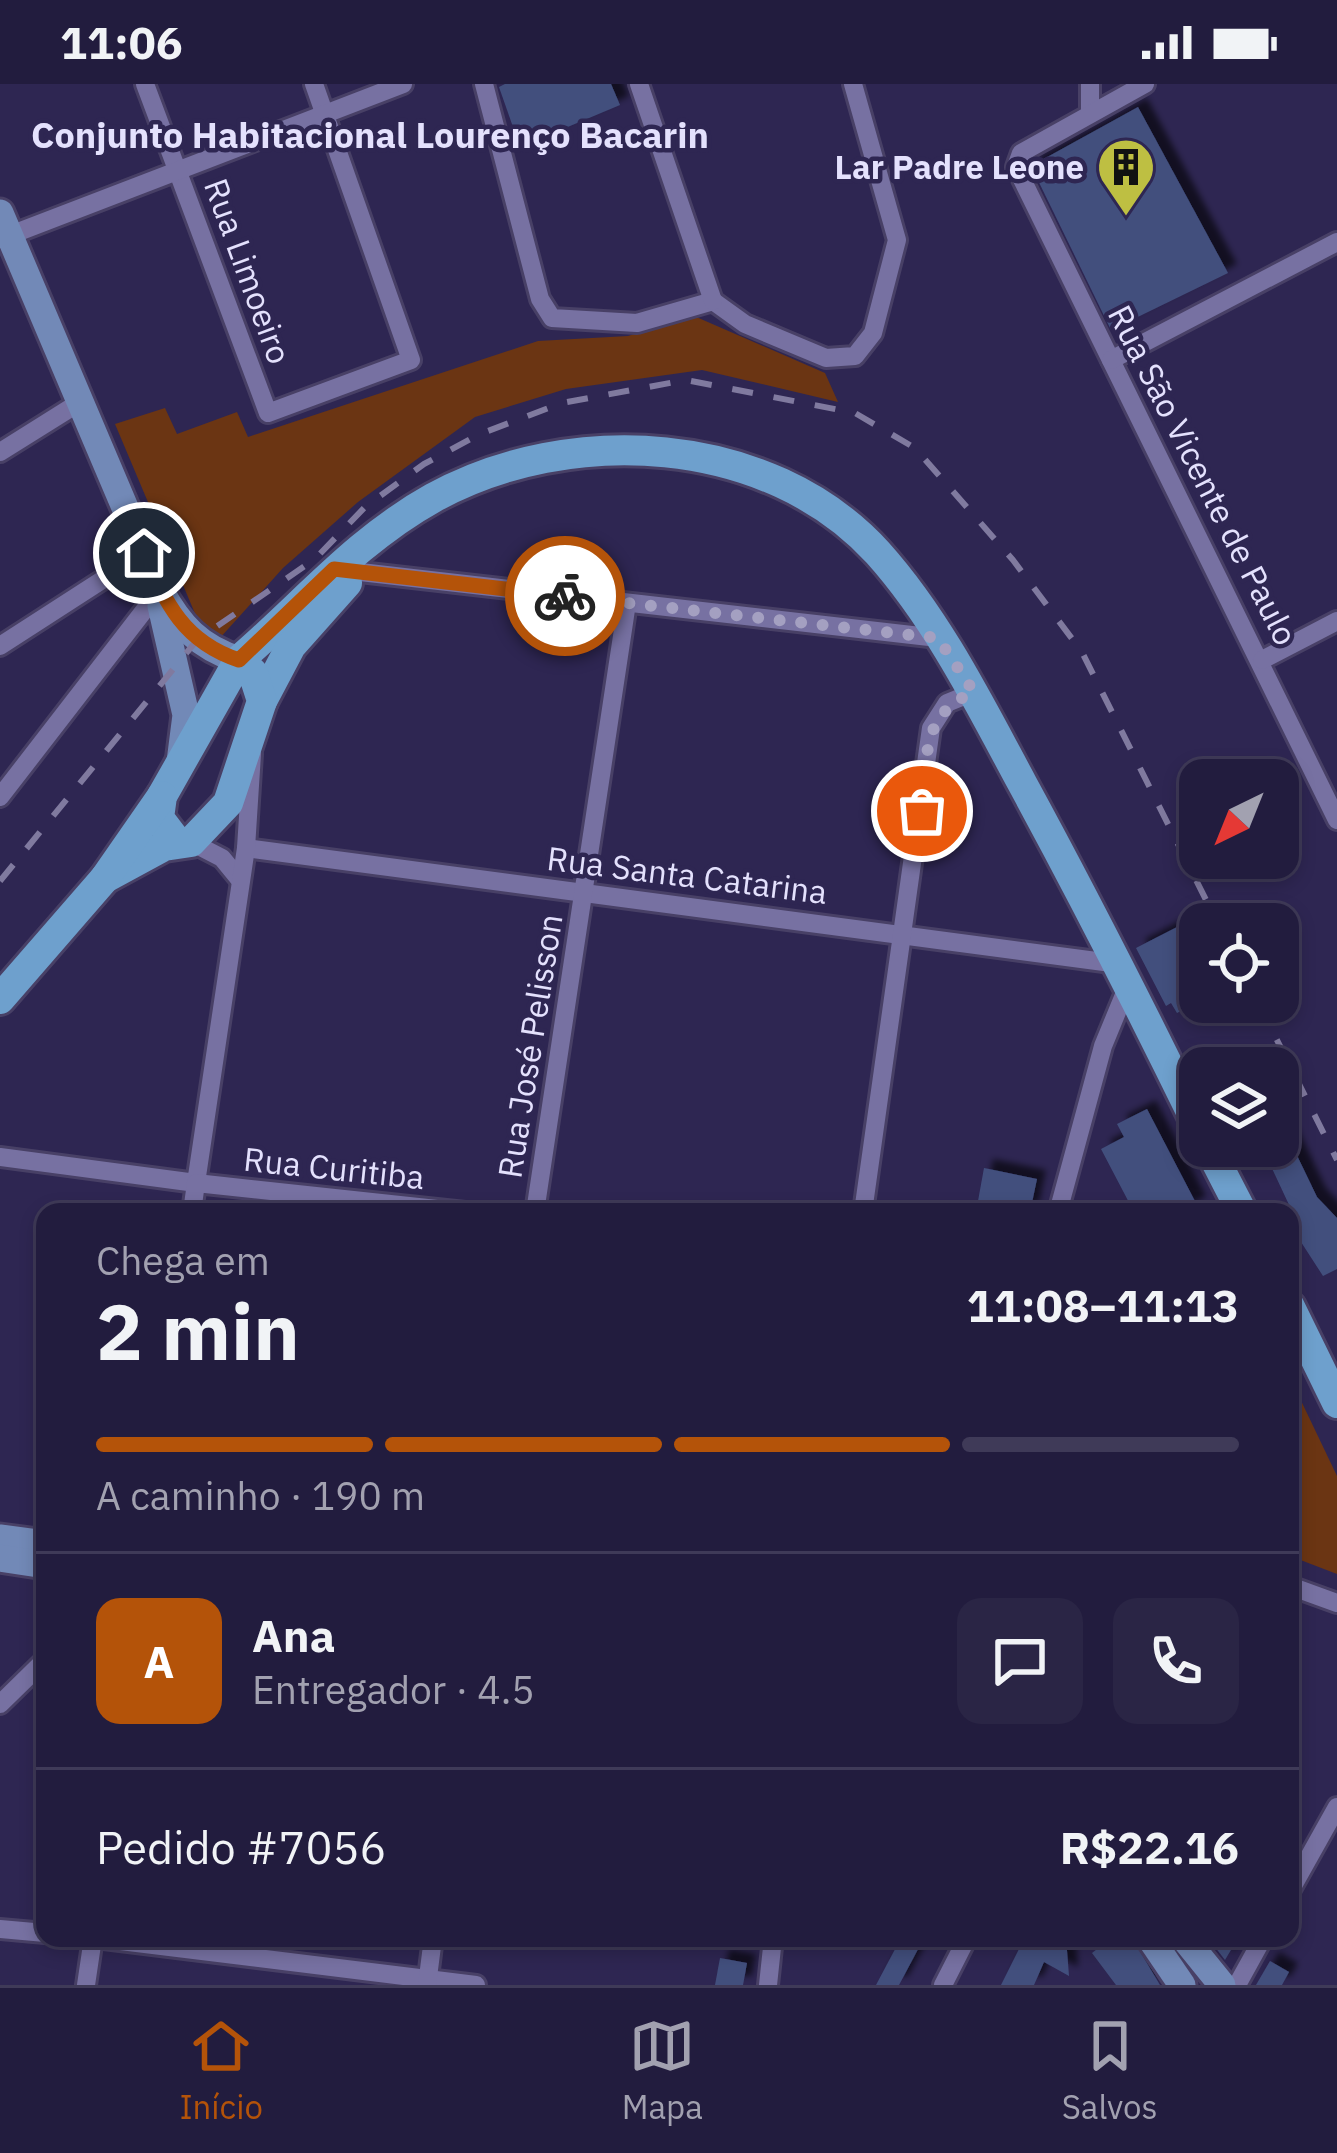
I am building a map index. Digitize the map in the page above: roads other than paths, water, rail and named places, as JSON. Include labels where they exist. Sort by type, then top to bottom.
[{"type":"main road","points":[[105,878],[185,843],[228,803],[262,701],[291,646],[383,527],[438,496],[500,471],[578,453],[652,450],[710,460],[773,480],[827,512],[875,550],[974,692],[1179,1087]]},
{"type":"main road","points":[[0,999],[105,878],[162,796],[239,660],[345,571]]},
{"type":"main road","points":[[239,660],[253,673],[262,701]]},
{"type":"main road","points":[[162,796],[158,818],[185,843]]},
{"type":"main road","points":[[1219,1167],[1237,1203]]},
{"type":"main road","points":[[1299,1352],[1337,1403]]},
{"type":"street","name":"Rua Limoeiro","points":[[145,84],[268,412],[411,360],[326,113]]},
{"type":"street","points":[[314,84],[326,113]]},
{"type":"street","points":[[239,660],[196,640],[178,623],[3,228],[403,84]]},
{"type":"street","points":[[484,84],[540,299],[552,318],[637,323],[713,301]]},
{"type":"street","points":[[639,84],[713,301],[746,325],[800,350],[842,361],[855,356],[873,333],[897,248],[853,84]]},
{"type":"street","points":[[1090,84],[1090,112],[1144,84]]},
{"type":"street","name":"Rua São Vicente de Paulo","points":[[1090,112],[1017,158],[1016,167],[1337,820]]},
{"type":"street","points":[[1111,360],[1337,242]]},
{"type":"street","points":[[0,452],[80,402]]},
{"type":"street","points":[[0,646],[144,553]]},
{"type":"street","points":[[345,571],[938,638]]},
{"type":"street","points":[[160,590],[163,627],[186,715],[180,764]]},
{"type":"street","points":[[0,797],[160,590]]},
{"type":"street","name":"Rua José Pelisson","points":[[536,1203],[627,603]]},
{"type":"street","points":[[1262,660],[1337,621]]},
{"type":"street","points":[[864,1203],[932,728],[947,704],[974,692]]},
{"type":"street","points":[[196,1183],[246,848],[252,742]]},
{"type":"street","points":[[185,843],[222,857],[239,880]]},
{"type":"street","name":"Rua Santa Catarina","points":[[246,848],[906,934],[1124,974]]},
{"type":"street","points":[[1060,1203],[1124,974]]},
{"type":"street","name":"Rua Curitiba","points":[[0,1156],[382,1203]]},
{"type":"street","name":"Rua Curitiba","points":[[193,1203],[196,1183]]},
{"type":"street","points":[[0,1538],[36,1543]]},
{"type":"street","points":[[0,1558],[36,1564]]},
{"type":"street","points":[[1299,1589],[1337,1603]]},
{"type":"street","points":[[0,1704],[36,1669]]},
{"type":"street","points":[[1299,1875],[1337,1807]]},
{"type":"street","points":[[0,1929],[36,1932]]},
{"type":"street","points":[[86,1985],[92,1947]]},
{"type":"street","points":[[164,1947],[476,1985]]},
{"type":"street","points":[[428,1981],[432,1947]]},
{"type":"street","points":[[768,1985],[772,1947]]},
{"type":"street","points":[[944,1985],[963,1947]]},
{"type":"street","points":[[1156,1947],[1183,1985]]},
{"type":"street","points":[[1191,1947],[1222,1985]]},
{"type":"street","points":[[1237,1985],[1258,1947]]},
{"type":"railway","points":[[0,881],[197,640],[315,559],[365,507],[424,464],[480,434],[562,403],[686,380],[855,413],[915,448],[1013,560],[1082,652],[1208,903]]},
{"type":"railway","points":[[1268,1023],[1337,1160]]},
{"type":"place","name":"Lar Padre Leone","points":[[1126,218]]},
{"type":"district","name":"Conjunto Habitacional Lourenço Bacarin","points":[[370,135]]}]
